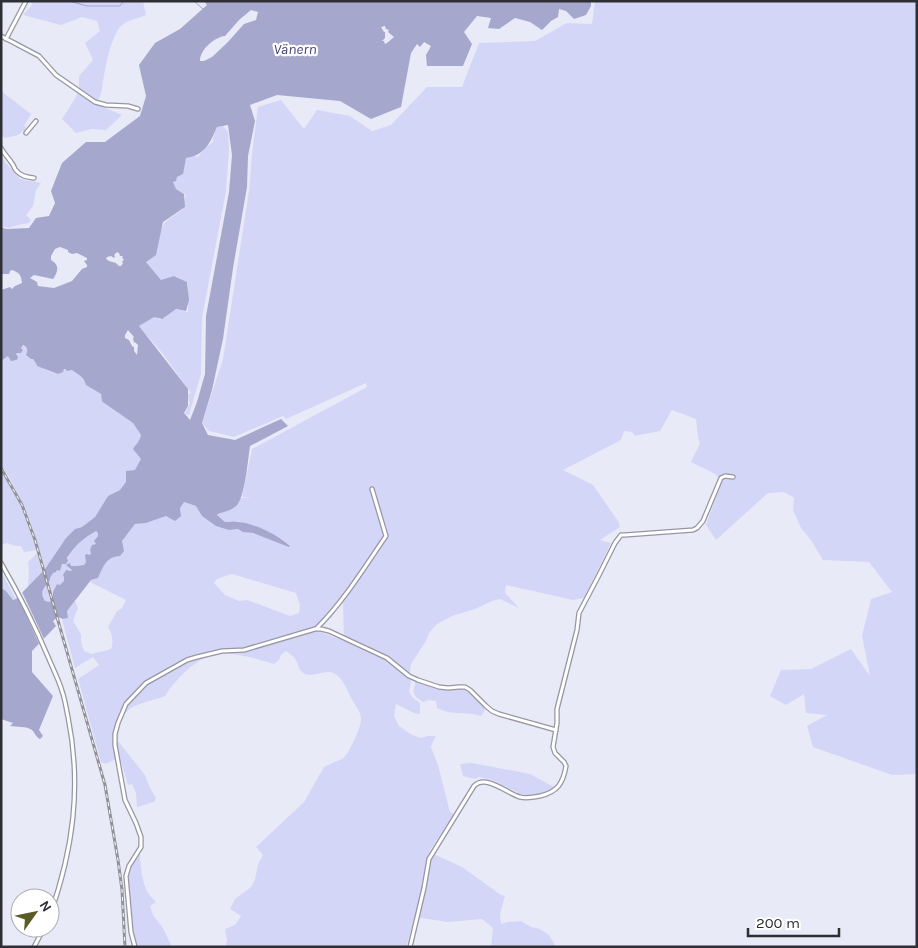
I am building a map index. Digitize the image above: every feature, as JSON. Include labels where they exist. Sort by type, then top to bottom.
[{"type":"street","points":[[6,39],[26,1]]},
{"type":"street","points":[[1,36],[39,56],[56,75],[96,102],[138,109]]},
{"type":"street","points":[[26,134],[36,121]]},
{"type":"street","points":[[1,148],[20,174],[34,178]]},
{"type":"street","points":[[410,947],[429,859],[474,786],[479,782],[485,781],[523,798],[547,794],[555,791],[559,785],[566,766],[553,750],[557,709],[577,630],[579,613],[615,543],[621,536],[625,535],[693,530],[697,528],[703,521],[721,478],[726,476],[734,477]]},
{"type":"street","points":[[316,629],[333,612],[349,591],[386,536],[372,489]]},
{"type":"street","points":[[1,563],[43,646],[62,690],[72,736],[75,792],[68,853],[59,888]]},
{"type":"street","points":[[135,947],[131,932],[126,876],[129,866],[140,847],[141,837],[125,800],[115,745],[115,734],[126,704],[146,683],[187,660],[222,651],[244,650],[321,629],[387,658],[409,676],[418,680],[439,687],[464,687],[470,690],[492,711],[556,730]]},
{"type":"shaded area","points":[[31,1],[143,1],[146,15],[130,20],[121,26],[111,47],[102,91],[96,104],[122,115],[106,130],[92,129],[76,133],[62,119],[76,97],[79,89],[79,76],[93,60],[85,43],[100,31],[97,21],[82,17],[61,25],[23,15],[32,5]]},
{"type":"shaded area","points":[[595,1],[917,1],[917,774],[892,775],[813,747],[807,726],[827,715],[806,713],[804,694],[786,705],[770,696],[781,670],[811,669],[851,649],[870,676],[862,636],[871,599],[892,592],[869,562],[823,560],[801,528],[793,510],[794,498],[784,492],[768,493],[716,540],[706,525],[722,480],[715,474],[691,462],[700,443],[696,419],[672,410],[660,431],[635,436],[632,432],[624,431],[621,440],[563,470],[593,485],[618,521],[620,527],[600,540],[611,543],[584,598],[573,600],[506,585],[505,593],[519,608],[500,599],[452,616],[437,624],[429,633],[411,664],[409,691],[412,697],[420,703],[420,714],[396,704],[394,716],[399,726],[412,735],[421,738],[436,736],[431,747],[438,765],[450,812],[454,814],[429,852],[462,867],[505,896],[500,914],[501,924],[521,921],[549,935],[556,947],[491,947],[493,928],[482,919],[448,922],[415,917],[406,947],[225,947],[227,941],[225,929],[235,925],[241,916],[230,909],[235,899],[251,887],[255,880],[258,864],[263,855],[256,847],[304,802],[324,767],[344,757],[360,725],[359,711],[338,676],[332,672],[313,675],[305,674],[300,670],[295,659],[286,651],[274,664],[249,657],[227,654],[206,658],[185,672],[165,696],[131,708],[122,719],[118,741],[145,775],[156,798],[154,802],[137,807],[136,793],[132,784],[128,785],[121,762],[114,760],[106,764],[101,762],[78,679],[99,665],[93,657],[75,668],[62,620],[68,618],[67,611],[75,601],[78,608],[73,621],[81,634],[84,651],[91,654],[111,649],[112,638],[108,627],[126,600],[90,582],[98,578],[107,562],[117,556],[122,547],[122,541],[135,524],[146,523],[166,516],[171,518],[184,502],[196,506],[202,516],[229,530],[238,529],[290,545],[277,536],[237,521],[225,522],[217,515],[234,507],[240,498],[252,498],[242,497],[252,449],[367,387],[366,383],[286,419],[283,416],[234,437],[209,431],[202,423],[223,359],[249,191],[258,107],[281,100],[304,129],[317,110],[350,116],[372,131],[391,125],[427,87],[462,87],[479,43],[535,41],[567,23],[592,24]],"holes":[[[232,574],[296,593],[300,605],[299,613],[290,616],[247,600],[239,601],[225,595],[214,583],[217,579]],[[343,600],[344,641],[318,631],[321,624],[331,618]]]},
{"type":"shaded area","points":[[1,91],[31,114],[24,126],[27,128],[18,135],[5,138],[1,135]]},
{"type":"shaded area","points":[[223,126],[228,132],[229,149],[226,191],[202,318],[201,374],[189,415],[185,414],[190,403],[187,395],[191,393],[163,354],[139,326],[154,316],[160,320],[174,309],[188,312],[188,283],[176,276],[161,280],[146,262],[165,222],[183,209],[186,195],[176,189],[173,182],[176,181],[175,178],[183,174],[182,163],[189,155],[198,157],[213,142],[217,127]]},
{"type":"shaded area","points":[[1,154],[20,179],[41,183],[36,190],[33,206],[26,215],[31,220],[29,223],[9,228],[1,226]]},
{"type":"shaded area","points":[[22,345],[26,347],[28,353],[38,365],[47,370],[58,374],[66,369],[72,369],[79,374],[88,386],[101,394],[105,404],[133,423],[141,435],[140,441],[135,445],[142,459],[136,470],[120,490],[108,496],[95,517],[82,527],[75,529],[66,538],[45,569],[31,523],[11,480],[1,465],[1,361],[8,356],[15,361],[18,359],[16,354],[23,351]]},
{"type":"shaded area","points":[[1,471],[19,502],[37,550],[24,552],[21,546],[7,543],[1,545]]},
{"type":"shaded area","points":[[96,531],[98,536],[94,541],[96,544],[93,545],[92,553],[84,565],[71,566],[73,570],[68,570],[60,586],[57,584],[50,602],[45,601],[42,593],[52,574],[57,570],[60,571],[62,564],[66,563],[78,544]]},
{"type":"shaded area","points":[[37,553],[42,572],[28,587],[28,562]]},
{"type":"shaded area","points":[[1,571],[16,599],[13,600],[1,588]]},
{"type":"shaded area","points":[[415,679],[440,688],[467,691],[486,709],[481,716],[448,712],[437,708],[436,701],[429,700],[423,702],[416,697],[413,692]]},
{"type":"shaded area","points":[[472,763],[530,774],[554,787],[546,793],[522,795],[492,780],[463,776],[460,764]]},
{"type":"shaded area","points":[[140,853],[145,886],[156,902],[150,906],[153,915],[163,928],[172,947],[137,947],[132,931],[129,908],[128,876],[131,864]]},
{"type":"water","name":"Vänern","points":[[204,1],[591,1],[591,6],[586,15],[574,19],[566,11],[559,9],[558,17],[542,30],[530,22],[515,18],[499,29],[488,28],[491,18],[477,16],[464,32],[472,44],[463,66],[427,66],[426,55],[431,46],[424,42],[420,47],[417,44],[411,53],[401,107],[371,119],[340,101],[277,95],[250,105],[255,121],[248,156],[247,187],[223,339],[212,390],[202,423],[208,435],[235,440],[281,419],[288,426],[250,446],[240,500],[233,508],[217,515],[225,522],[244,523],[258,527],[290,546],[253,533],[243,532],[238,529],[229,530],[216,526],[202,516],[196,506],[184,502],[180,508],[181,516],[175,521],[166,516],[146,523],[135,524],[122,541],[124,551],[120,556],[108,560],[98,578],[91,580],[67,611],[68,618],[58,617],[53,621],[56,626],[32,651],[32,672],[53,696],[39,730],[43,736],[40,739],[32,730],[24,727],[10,726],[13,723],[1,719],[1,588],[13,600],[16,599],[45,569],[66,538],[75,529],[82,527],[95,517],[108,496],[120,490],[126,482],[126,471],[135,470],[141,459],[133,449],[141,435],[133,423],[104,403],[101,394],[86,385],[79,374],[72,370],[67,371],[64,369],[63,372],[58,374],[37,366],[33,359],[26,355],[27,349],[23,345],[21,353],[16,354],[17,360],[11,361],[8,356],[1,361],[1,290],[10,287],[12,289],[22,283],[20,275],[15,271],[10,271],[9,274],[1,274],[1,227],[6,229],[29,228],[36,218],[49,216],[55,203],[51,191],[62,163],[86,142],[105,142],[140,116],[146,96],[139,65],[155,43],[180,29],[207,5]],"holes":[[[251,10],[258,12],[256,20],[244,24],[212,57],[200,61],[205,48],[217,39],[225,36]],[[385,26],[394,37],[385,44],[382,41],[385,38],[385,32],[381,27]],[[228,125],[232,155],[229,192],[206,316],[205,374],[190,420],[184,413],[188,406],[188,389],[139,326],[154,317],[162,319],[176,309],[186,311],[189,300],[187,282],[174,276],[161,280],[146,262],[156,255],[163,222],[185,207],[184,194],[176,189],[173,182],[183,174],[186,158],[198,154],[209,143],[217,127]],[[60,247],[72,254],[77,253],[87,258],[84,261],[87,267],[82,269],[72,281],[54,288],[38,286],[37,282],[30,278],[34,275],[53,279],[56,274],[57,266],[51,260],[55,249]],[[117,252],[120,256],[123,256],[124,260],[121,266],[106,259],[107,257],[111,256],[114,258]],[[128,330],[134,337],[134,343],[138,345],[137,355],[134,347],[125,338]],[[96,531],[98,533],[94,541],[96,544],[92,545],[90,555],[85,555],[86,562],[84,565],[71,566],[70,563],[66,565],[72,570],[66,570],[63,575],[64,581],[60,585],[57,584],[50,602],[45,601],[42,595],[43,590],[53,573],[57,570],[60,571],[62,564],[66,564],[67,558],[73,549]]]},
{"type":"pier","points":[[22,592],[45,641],[40,646],[17,595]]},
{"type":"waterway","points":[[69,1],[87,6],[120,6],[124,1]]},
{"type":"waterway","points":[[194,1],[203,9]]},
{"type":"railway","points":[[1,468],[22,505],[35,540],[105,785],[122,890],[125,947]]}]
